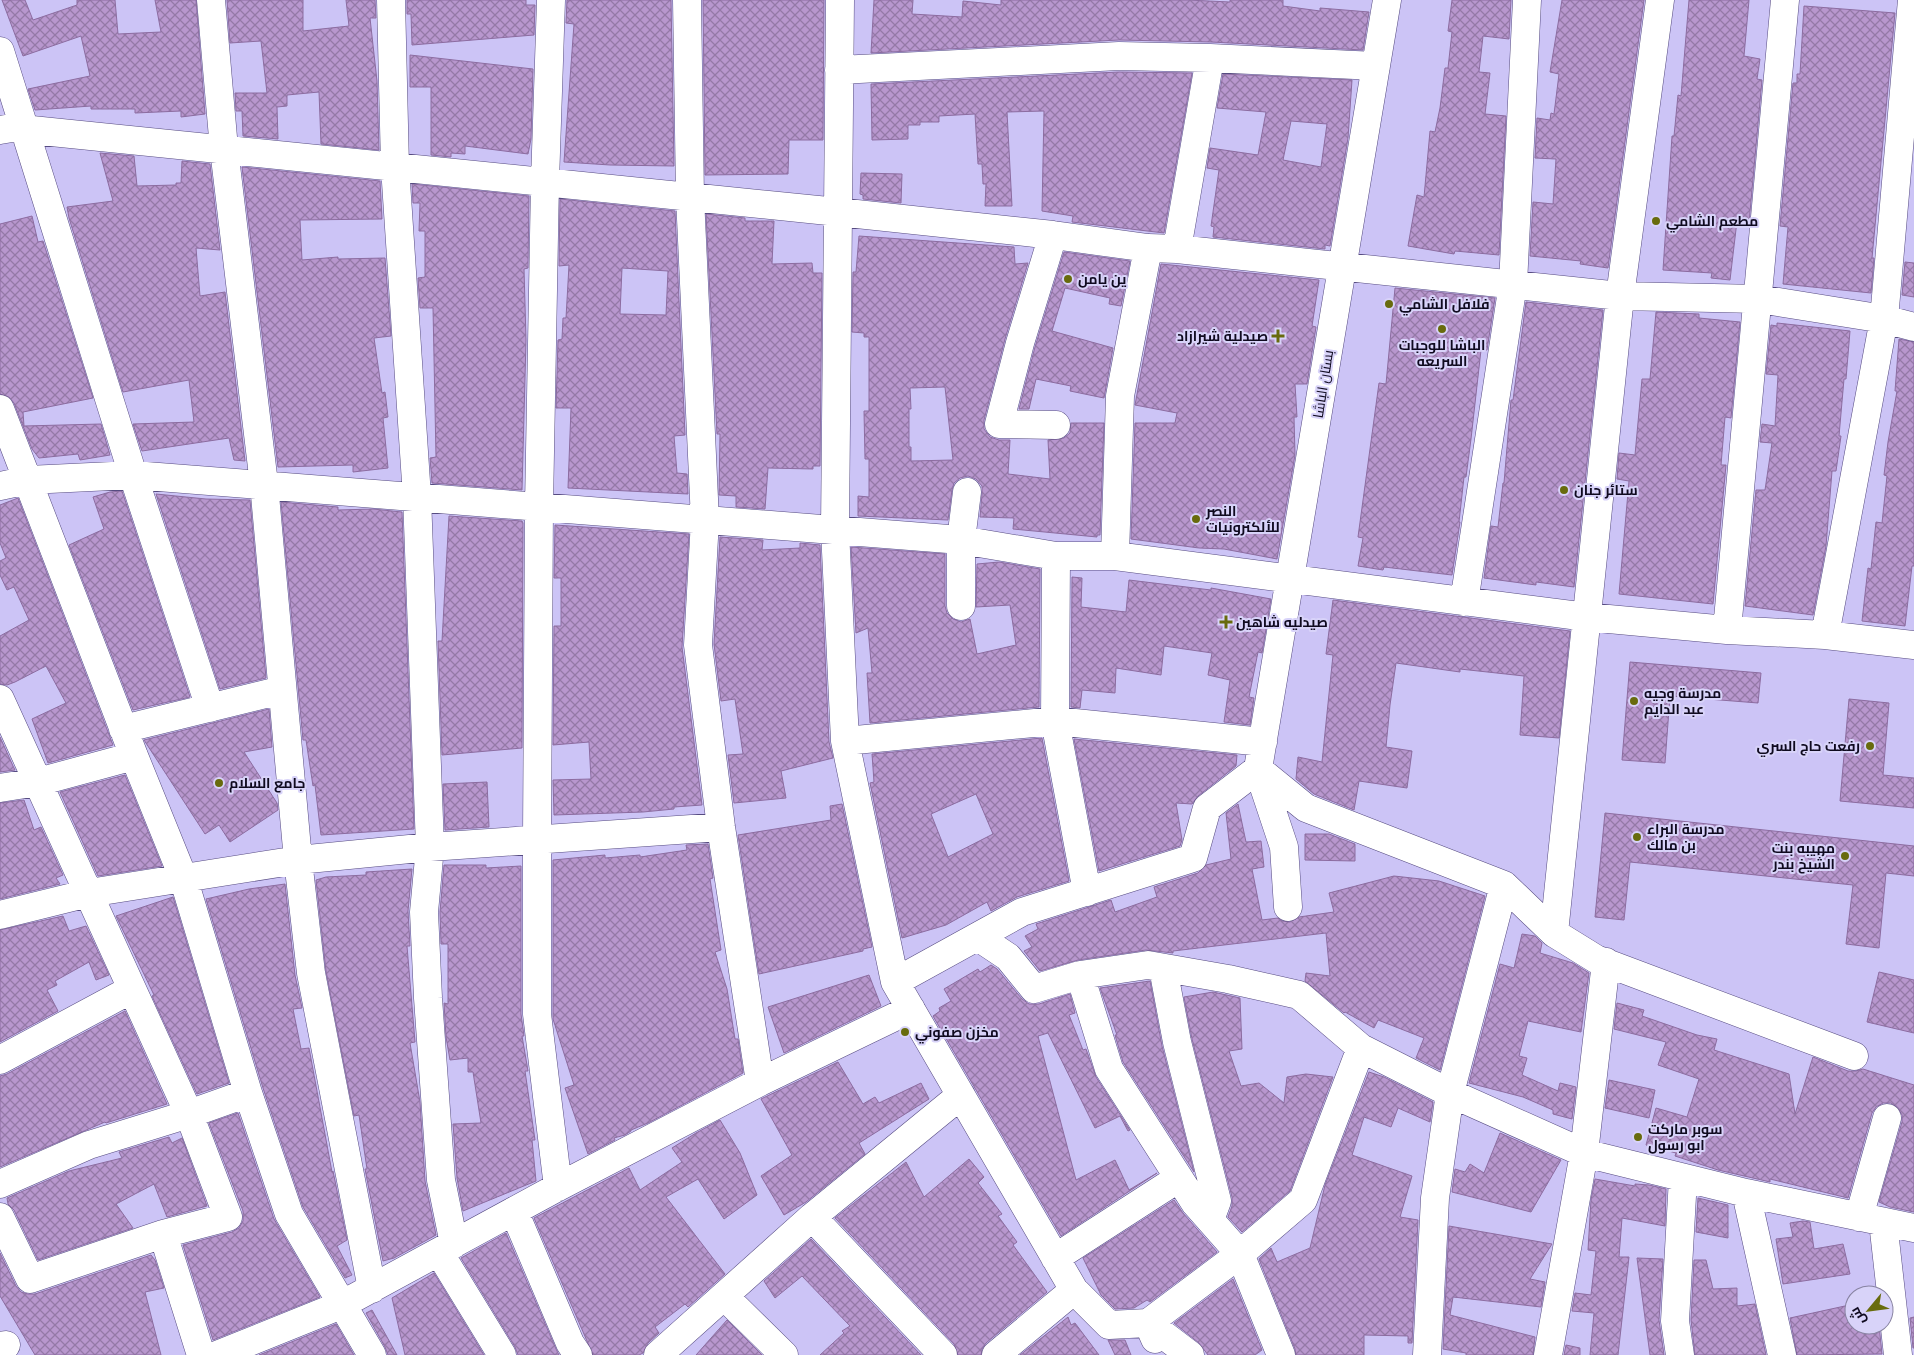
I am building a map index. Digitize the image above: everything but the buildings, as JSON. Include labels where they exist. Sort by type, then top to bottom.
[{"type":"street","points":[[211,0],[224,149],[264,484],[298,860],[311,973],[372,1289]]},
{"type":"street","points":[[391,0],[395,167],[417,497],[430,847],[424,912],[441,1180],[447,1248],[502,1355]]},
{"type":"street","points":[[551,0],[545,182],[539,506],[537,1014],[558,1187]]},
{"type":"street","points":[[687,0],[690,197],[705,520],[698,645],[721,827],[760,1082]]},
{"type":"street","points":[[840,0],[835,530],[845,742],[895,982],[1074,1290],[1109,1325],[1148,1323],[1240,1254],[1303,1200],[1361,1048]]},
{"type":"street","name":"بستان الباشا","points":[[1258,769],[1387,0]]},
{"type":"street","points":[[1464,602],[1513,284],[1527,0]]},
{"type":"street","points":[[1554,932],[1620,296],[1660,0]]},
{"type":"street","points":[[1727,630],[1786,0]]},
{"type":"street","points":[[1825,635],[1884,319],[1912,0]]},
{"type":"street","points":[[0,51],[13,129],[133,475],[210,708]]},
{"type":"street","points":[[839,70],[1119,56],[1210,58],[1376,66]]},
{"type":"street","points":[[1177,249],[1210,58]]},
{"type":"street","points":[[13,129],[838,212],[1053,235],[1148,248],[1177,249],[1620,296],[1759,299],[1884,319],[1914,327]]},
{"type":"street","points":[[1053,235],[1020,342],[999,424],[1056,425]]},
{"type":"street","points":[[1115,556],[1120,396],[1148,248]]},
{"type":"street","points":[[0,409],[183,878],[248,1093],[289,1214],[372,1355]]},
{"type":"street","points":[[0,486],[28,480],[133,475],[961,540],[1056,556],[1115,556],[1587,617],[1727,630],[1825,635],[1914,645]]},
{"type":"street","points":[[962,606],[961,540],[967,492]]},
{"type":"street","points":[[1056,556],[1054,721],[1087,892]]},
{"type":"street","points":[[124,729],[282,690]]},
{"type":"street","points":[[0,699],[189,1114],[228,1217],[163,1234],[30,1279],[0,1217]]},
{"type":"street","points":[[845,742],[1054,721],[1263,742]]},
{"type":"street","points":[[0,788],[38,782],[134,756]]},
{"type":"street","points":[[895,982],[1022,912],[1193,858],[1207,808],[1258,769]]},
{"type":"street","points":[[1258,769],[1306,808],[1504,885],[1554,932],[1596,959],[1854,1056]]},
{"type":"street","points":[[1258,769],[1284,848],[1288,908]]},
{"type":"street","points":[[0,915],[89,893],[298,860],[430,847],[721,827]]},
{"type":"street","points":[[1427,1355],[1435,1198],[1450,1093],[1504,885]]},
{"type":"street","points":[[978,937],[1008,957],[1034,990],[1080,975],[1148,966],[1228,979],[1299,995],[1361,1048],[1450,1093],[1584,1153],[1746,1193],[1914,1228]]},
{"type":"street","points":[[1548,1355],[1584,1153],[1606,962]]},
{"type":"street","points":[[1163,968],[1177,1042],[1217,1201],[1210,1220]]},
{"type":"street","points":[[1080,975],[1109,1068],[1195,1203],[1240,1254],[1282,1355]]},
{"type":"street","points":[[0,1060],[132,989]]},
{"type":"street","points":[[217,1355],[341,1304],[372,1289],[558,1187],[760,1082],[911,1009]]},
{"type":"street","points":[[0,1184],[89,1145],[189,1114],[248,1093]]},
{"type":"street","points":[[658,1355],[812,1217],[961,1095]]},
{"type":"street","points":[[1887,1118],[1871,1219],[1898,1355]]},
{"type":"street","points":[[1055,1258],[1179,1178]]},
{"type":"street","points":[[1680,1355],[1675,1321],[1683,1178]]},
{"type":"street","points":[[1746,1193],[1782,1355]]},
{"type":"street","points":[[514,1211],[570,1343],[578,1355]]},
{"type":"street","points":[[812,1217],[943,1355]]},
{"type":"street","points":[[163,1234],[201,1355]]},
{"type":"street","points":[[996,1355],[1074,1290]]},
{"type":"street","points":[[724,1296],[784,1355]]},
{"type":"street","points":[[1148,1323],[1162,1355]]},
{"type":"street","points":[[1148,1323],[1190,1355]]},
{"type":"place","name":"مطعم الشامي","points":[[1656,221]]},
{"type":"place","name":"ين يامن","points":[[1068,279]]},
{"type":"place","name":"فلافل الشامي","points":[[1389,304]]},
{"type":"place","name":"الباشا للوجبات السريعه","points":[[1442,329]]},
{"type":"place","name":"صيدلية شيرازاد","points":[[1278,336]]},
{"type":"place","name":"ستائر جنان","points":[[1564,490]]},
{"type":"place","name":"النصر للألكترونيات","points":[[1196,519]]},
{"type":"place","name":"صيدليه شاهين","points":[[1226,622]]},
{"type":"place","name":"مدرسة وجيه عبد الدايم","points":[[1634,701]]},
{"type":"place","name":"رفعت حاج السري","points":[[1870,746]]},
{"type":"place","name":"جامع السلام","points":[[219,783]]},
{"type":"place","name":"مدرسة البراء بن مالك","points":[[1637,837]]},
{"type":"place","name":"مهيبه بنت الشيخ بندر","points":[[1845,856]]},
{"type":"place","name":"مخزن صفوني","points":[[905,1032]]},
{"type":"place","name":"سوبر ماركت ابو رسول","points":[[1638,1137]]}]
